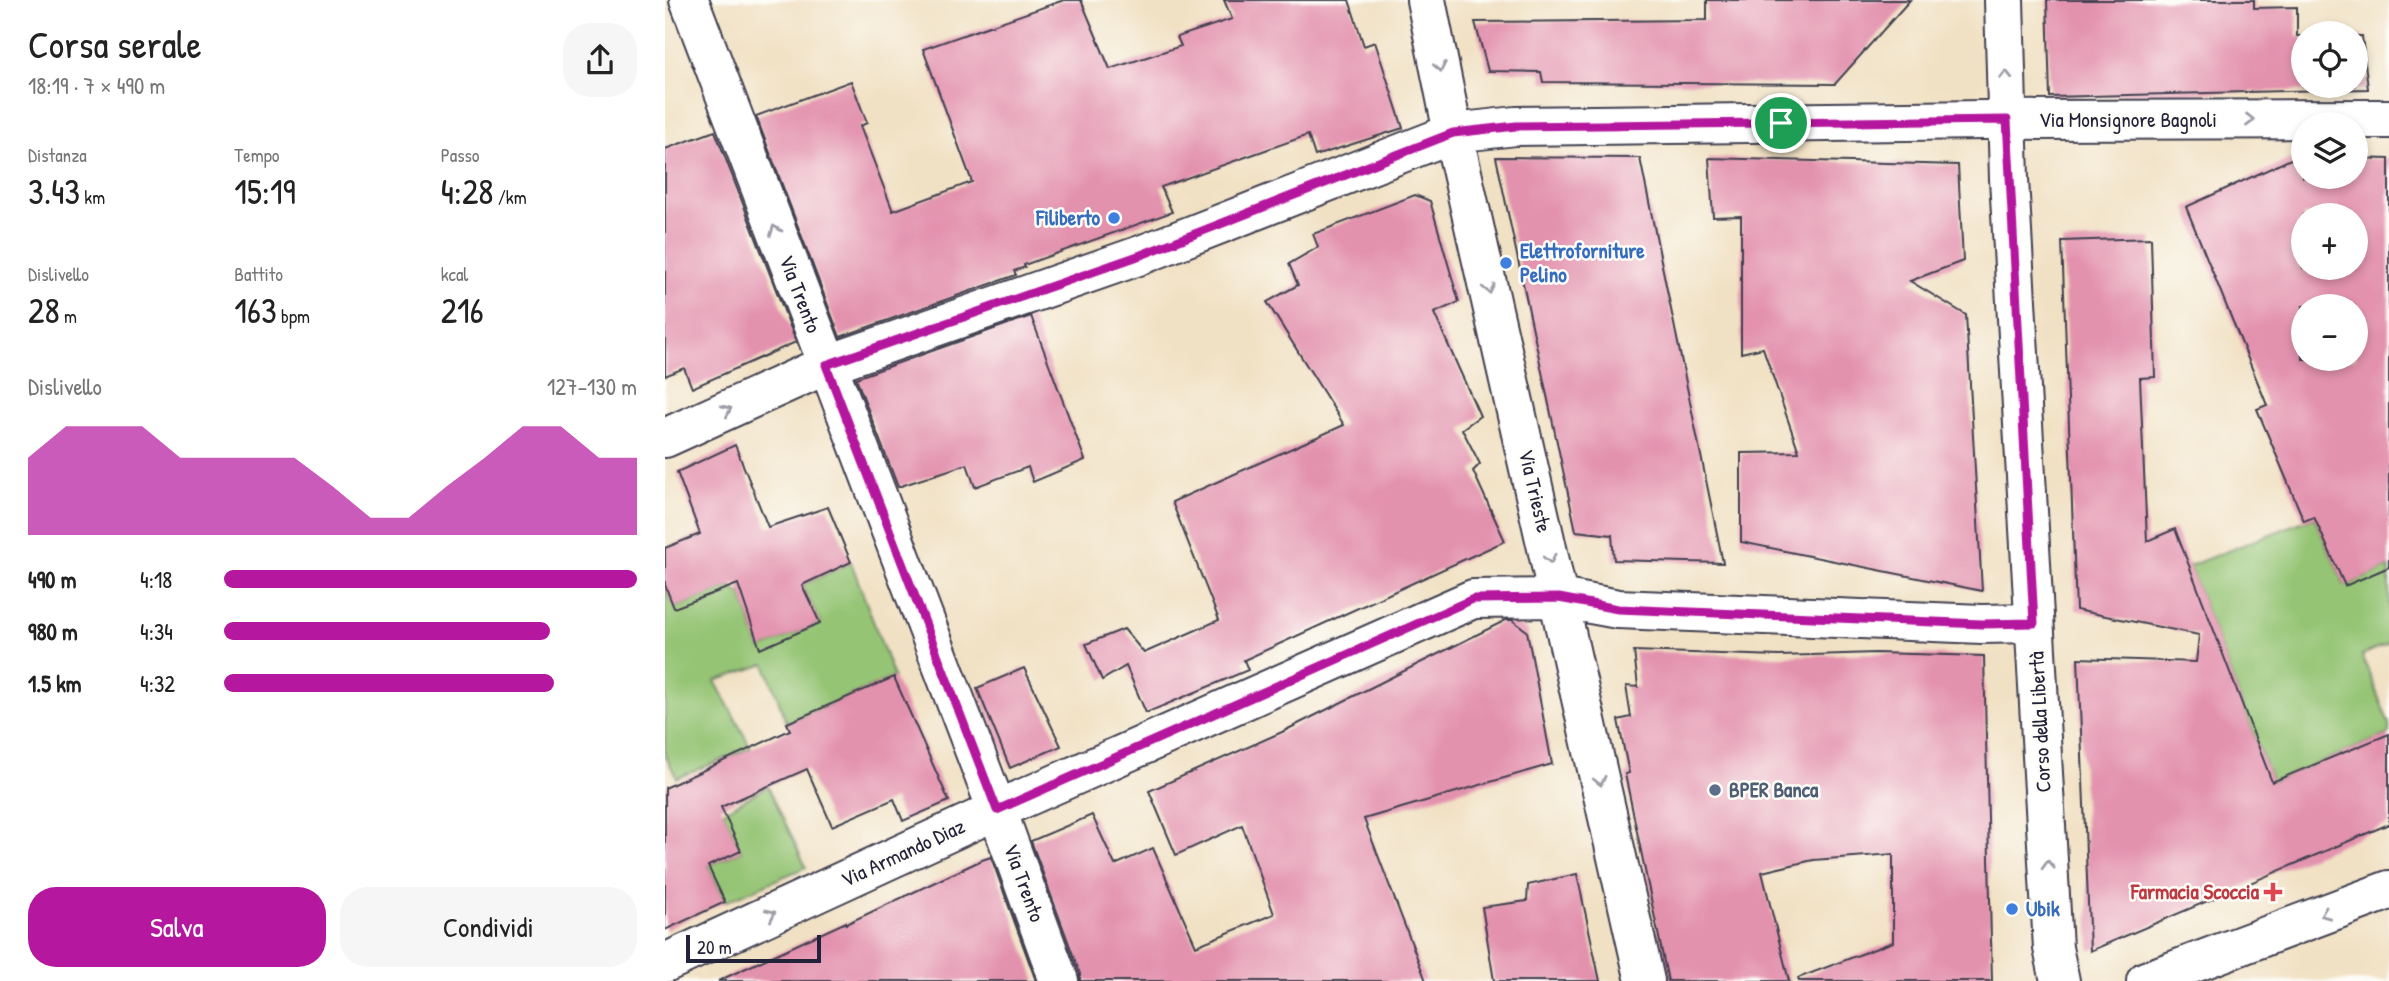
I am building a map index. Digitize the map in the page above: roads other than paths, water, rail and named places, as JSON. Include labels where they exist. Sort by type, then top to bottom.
[{"type":"street","name":"Via Trento","points":[[689,0],[997,810],[1059,981]]},
{"type":"street","name":"Via Trieste","points":[[1426,0],[1453,133],[1645,981]]},
{"type":"street","name":"Corso della Libertà","points":[[2004,0],[2007,120],[2034,623],[2053,948],[2060,981]]},
{"type":"street","name":"Via Monsignore Bagnoli","points":[[665,438],[826,365],[1141,255],[1453,133],[1516,126],[2389,119]]},
{"type":"street","name":"Via Armando Diaz","points":[[665,963],[997,810],[1473,599],[1559,598],[1618,609],[1982,624],[2034,623]]},
{"type":"street","points":[[2146,981],[2389,890]]},
{"type":"place","name":"Filiberto","points":[[1114,218]]},
{"type":"place","name":"Elettroforniture Pelino","points":[[1506,263]]},
{"type":"place","name":"BPER Banca","points":[[1715,790]]},
{"type":"place","name":"Farmacia Scoccia","points":[[2273,892]]},
{"type":"place","name":"Ubik","points":[[2012,909]]}]
